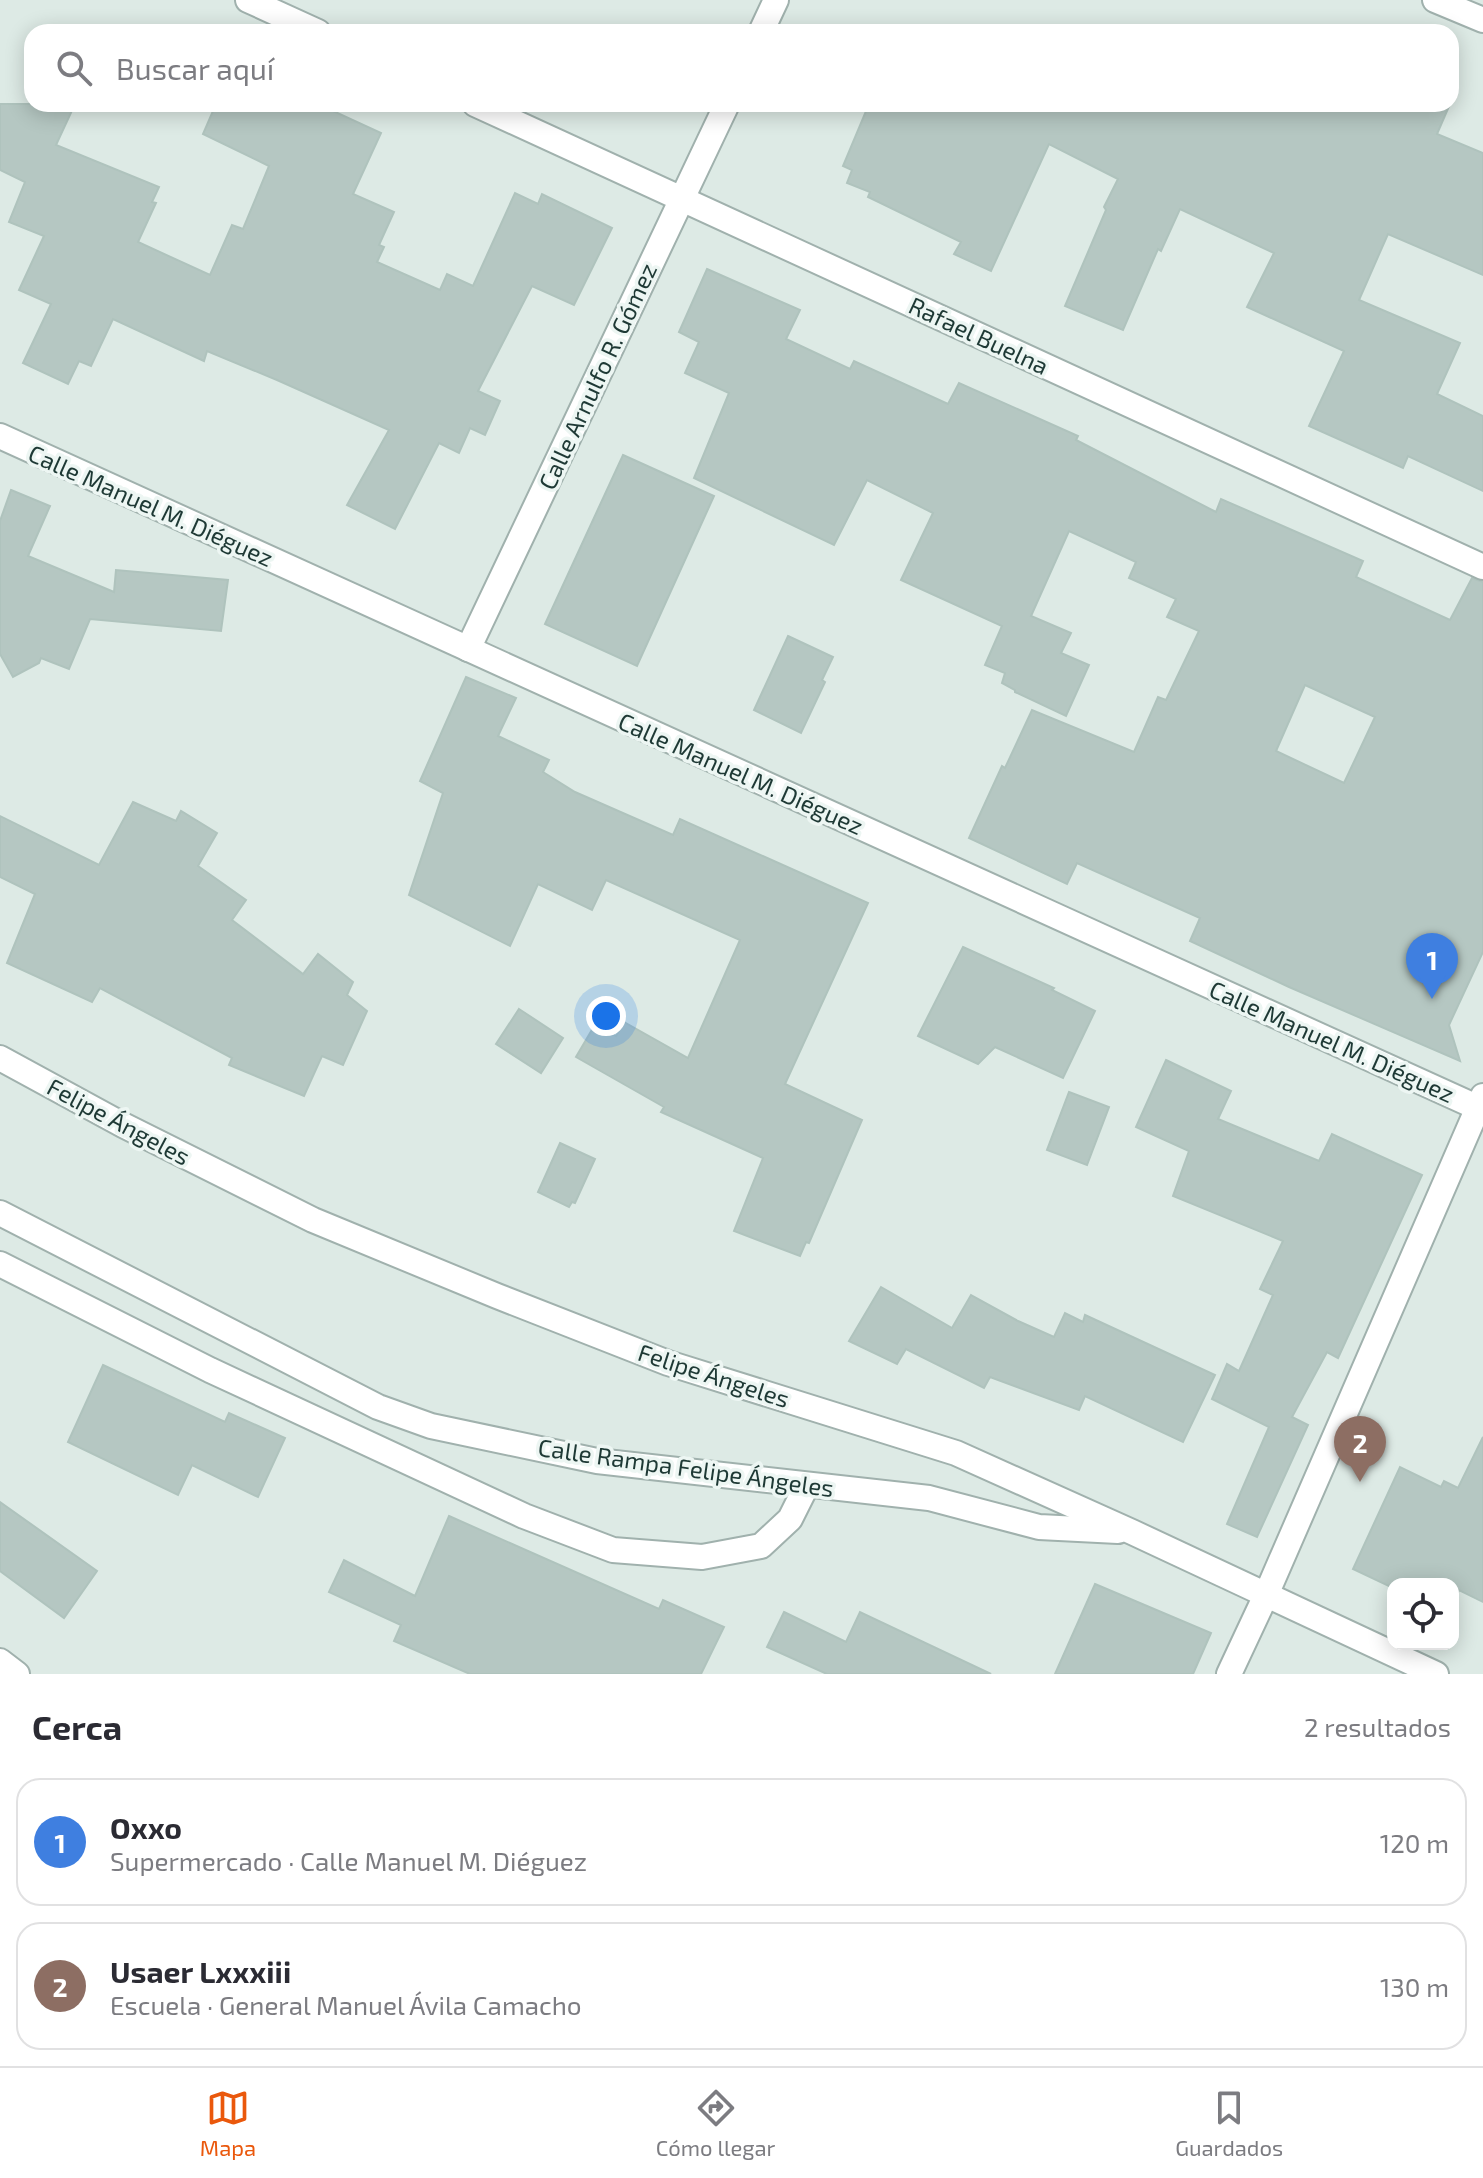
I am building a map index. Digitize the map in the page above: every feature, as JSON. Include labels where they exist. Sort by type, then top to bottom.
[{"type":"street","points":[[248,0],[300,24]]},
{"type":"street","points":[[765,24],[776,0]]},
{"type":"street","points":[[1435,0],[1483,20]]},
{"type":"street","name":"Rafael Buelna","points":[[493,112],[1483,567]]},
{"type":"street","name":"Calle Arnulfo R. Gómez","points":[[468,649],[723,112]]},
{"type":"street","name":"Calle Manuel M. Diéguez","points":[[0,436],[1481,1104]]},
{"type":"street","name":"Felipe Ángeles","points":[[0,1058],[123,1125],[327,1226],[668,1363],[956,1453],[1436,1674]]},
{"type":"street","points":[[1229,1674],[1481,1104]]},
{"type":"street","name":"Calle Rampa Felipe Ángeles","points":[[0,1213],[378,1407],[431,1426],[597,1461],[929,1498],[1039,1527],[1132,1532]]},
{"type":"street","points":[[0,1264],[210,1370],[524,1516],[613,1550],[702,1557],[761,1546],[790,1519],[807,1485]]},
{"type":"street","points":[[0,1661],[17,1674]]},
{"type":"building","points":[[0,104],[24,104],[24,112],[71,112],[56,145],[159,187],[152,202],[156,203],[138,242],[210,275],[232,225],[243,229],[269,166],[203,134],[213,112],[335,112],[381,133],[353,194],[394,212],[379,245],[384,247],[377,262],[440,290],[447,274],[473,286],[515,193],[538,204],[542,194],[612,228],[574,305],[532,286],[478,391],[500,401],[485,435],[470,428],[459,453],[439,443],[395,529],[347,505],[389,430],[277,380],[207,351],[204,361],[113,319],[91,366],[79,361],[68,384],[23,363],[51,304],[19,290],[44,236],[9,222],[25,182],[0,170]]},
{"type":"building","points":[[866,112],[1447,112],[1437,134],[1483,153],[1483,275],[1388,234],[1359,300],[1460,343],[1437,394],[1483,416],[1483,491],[1408,456],[1403,468],[1309,426],[1344,351],[1247,307],[1274,253],[1180,209],[1161,251],[1158,249],[1123,330],[1065,306],[1118,179],[1049,144],[991,271],[954,254],[961,242],[868,197],[870,192],[847,183],[852,170],[843,166]]},
{"type":"building","points":[[707,269],[800,310],[786,339],[850,369],[854,361],[948,404],[959,383],[1078,436],[1076,440],[1216,512],[1221,499],[1363,561],[1356,577],[1450,620],[1472,578],[1483,582],[1483,952],[1449,1025],[1460,1061],[1190,941],[1200,918],[1077,863],[1067,884],[969,838],[1032,710],[1134,752],[1158,697],[1166,700],[1199,631],[1167,617],[1176,599],[1129,578],[1136,562],[1069,531],[1031,616],[1071,633],[1061,653],[1089,665],[1066,716],[1015,692],[1002,683],[1005,673],[985,665],[1002,626],[901,580],[933,513],[867,480],[834,545],[694,478],[729,393],[685,373],[699,342],[679,332]],"holes":[[[1305,685],[1375,717],[1344,783],[1276,751]]]},
{"type":"building","points":[[623,455],[714,496],[637,666],[545,624]]},
{"type":"building","points":[[11,490],[50,506],[28,556],[114,592],[116,570],[228,580],[221,631],[90,619],[69,669],[41,658],[39,663],[13,677],[0,654],[0,521]]},
{"type":"building","points":[[788,636],[833,657],[801,733],[754,710]]},
{"type":"building","points":[[466,677],[516,698],[498,736],[549,760],[543,772],[575,792],[673,835],[680,819],[868,903],[785,1084],[862,1120],[809,1243],[806,1242],[800,1256],[734,1231],[763,1158],[661,1112],[664,1107],[576,1057],[596,1023],[616,1036],[624,1022],[688,1058],[740,940],[606,880],[592,910],[538,884],[510,946],[409,895],[443,793],[420,781]]},
{"type":"building","points":[[133,802],[176,821],[181,811],[217,833],[198,866],[246,900],[232,920],[303,974],[318,954],[353,982],[347,995],[367,1011],[343,1065],[322,1056],[304,1096],[229,1065],[232,1058],[100,988],[92,1002],[7,963],[35,894],[0,877],[0,816],[99,865]]},
{"type":"building","points":[[963,947],[1054,988],[1052,990],[1095,1011],[1063,1078],[995,1047],[978,1064],[918,1036]]},
{"type":"building","points":[[519,1009],[563,1038],[541,1073],[496,1044]]},
{"type":"building","points":[[1166,1060],[1231,1091],[1218,1119],[1319,1161],[1332,1134],[1422,1175],[1338,1358],[1327,1352],[1292,1417],[1308,1425],[1257,1537],[1227,1524],[1269,1427],[1212,1399],[1227,1364],[1239,1371],[1273,1295],[1260,1289],[1283,1241],[1173,1196],[1189,1151],[1136,1127]]},
{"type":"building","points":[[1069,1092],[1109,1107],[1087,1165],[1047,1150]]},
{"type":"building","points":[[560,1143],[595,1159],[575,1203],[572,1202],[569,1207],[538,1192]]},
{"type":"building","points":[[881,1287],[952,1328],[971,1295],[1054,1337],[1065,1313],[1083,1322],[1085,1315],[1215,1375],[1183,1442],[1085,1396],[1079,1410],[990,1377],[984,1388],[906,1349],[897,1364],[849,1341]]},
{"type":"building","points":[[103,1365],[225,1422],[229,1413],[285,1438],[258,1497],[192,1465],[178,1495],[68,1442]]},
{"type":"building","points":[[1483,1437],[1483,1602],[1459,1590],[1459,1578],[1387,1578],[1387,1585],[1353,1569],[1400,1467],[1441,1487],[1444,1481],[1458,1488]]},
{"type":"building","points":[[0,1502],[97,1571],[64,1618],[0,1571]]},
{"type":"building","points":[[449,1516],[659,1609],[663,1600],[724,1627],[701,1674],[470,1674],[394,1641],[401,1625],[329,1592],[344,1560],[415,1596]]},
{"type":"building","points":[[1095,1584],[1211,1633],[1193,1674],[1055,1674]]},
{"type":"building","points":[[784,1612],[846,1642],[860,1612],[991,1674],[827,1674],[767,1647]]},
{"type":"place","name":"Oxxo","points":[[1432,999]]},
{"type":"place","name":"Usaer Lxxxiii","points":[[1360,1482]]}]
